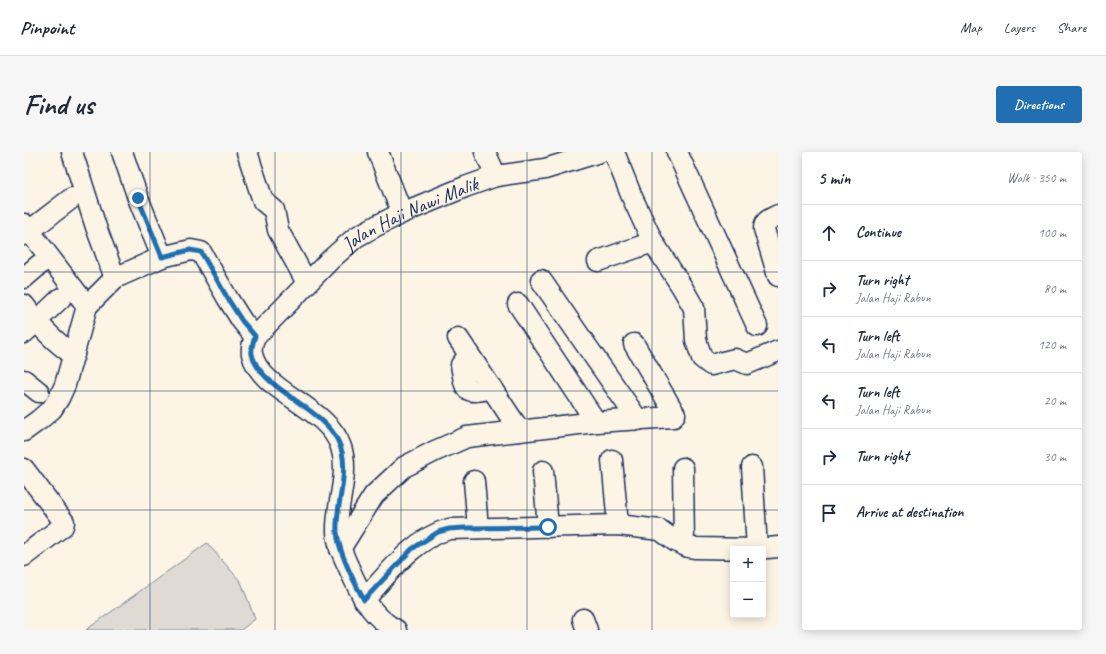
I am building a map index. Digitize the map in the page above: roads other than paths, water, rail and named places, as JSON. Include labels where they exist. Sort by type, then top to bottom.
[{"type":"street","points":[[72,152],[96,227],[115,278]]},
{"type":"street","points":[[122,152],[138,198],[162,257]]},
{"type":"street","points":[[247,152],[263,201],[274,210],[278,230],[307,283]]},
{"type":"street","points":[[378,152],[402,213]]},
{"type":"street","points":[[485,152],[496,176]]},
{"type":"street","name":"Jalan Haji Nawi Malik","points":[[255,336],[330,260],[356,237],[402,213],[464,187],[542,160],[600,152]]},
{"type":"street","points":[[614,152],[632,197],[653,242],[694,308],[696,340],[702,358],[707,363],[714,365],[735,359],[747,364],[778,352]]},
{"type":"street","points":[[677,152],[757,326]]},
{"type":"street","points":[[72,198],[26,230],[87,306]]},
{"type":"street","points":[[778,215],[764,224],[764,229],[778,276]]},
{"type":"street","points":[[598,261],[653,242]]},
{"type":"street","points":[[24,431],[52,409],[59,398],[65,385],[87,306],[115,278],[162,257],[190,250],[201,252],[242,321],[255,336],[252,347],[252,355],[258,366],[271,382],[322,419],[332,431],[341,448],[343,466],[337,532],[340,549],[364,600],[374,614],[396,630]]},
{"type":"street","points":[[24,278],[39,265]]},
{"type":"street","points":[[542,280],[638,420]]},
{"type":"street","points":[[30,327],[60,298]]},
{"type":"street","points":[[518,304],[596,422]]},
{"type":"street","points":[[24,306],[30,327],[55,341],[74,355]]},
{"type":"street","points":[[458,338],[520,431]]},
{"type":"street","points":[[340,549],[374,495],[404,467],[467,437],[596,422],[673,417],[675,414],[634,344]]},
{"type":"street","points":[[612,460],[618,526]]},
{"type":"street","points":[[752,467],[756,546]]},
{"type":"street","points":[[683,468],[684,545]]},
{"type":"street","points":[[24,469],[64,522],[63,526],[24,556]]},
{"type":"street","points":[[543,471],[548,527]]},
{"type":"street","points":[[474,482],[478,528]]},
{"type":"street","points":[[364,600],[412,549],[438,532],[449,529],[618,526],[660,530],[684,545],[694,548],[730,549]]},
{"type":"street","points":[[766,548],[778,547]]}]
